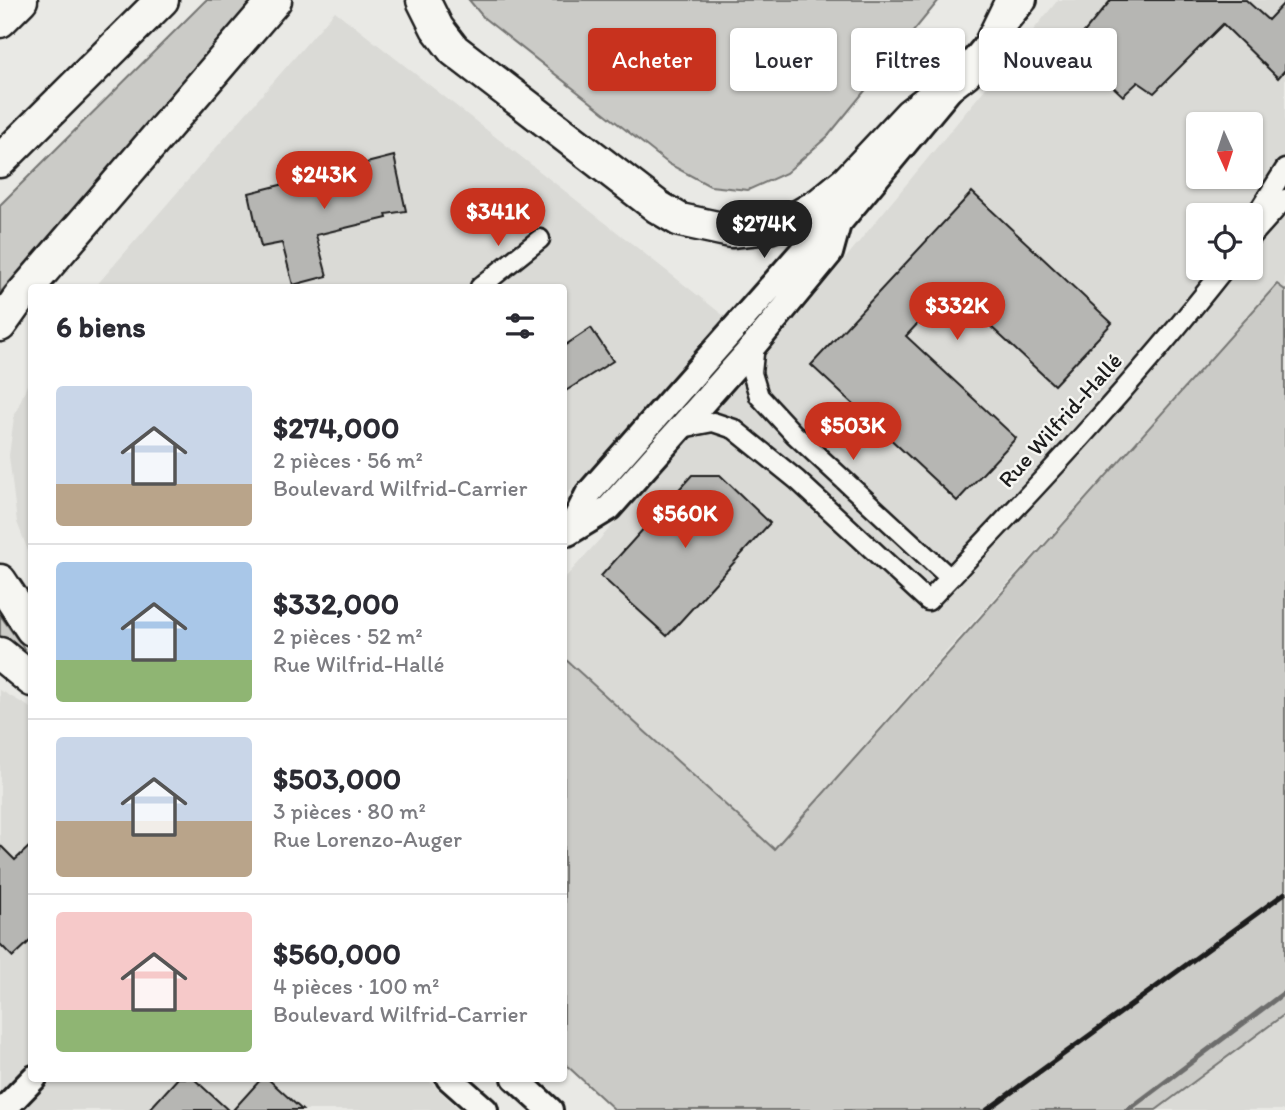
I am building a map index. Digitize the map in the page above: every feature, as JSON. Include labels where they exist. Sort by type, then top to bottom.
[{"type":"highway","points":[[0,22],[21,0]]},
{"type":"highway","points":[[0,161],[162,0]]},
{"type":"highway","points":[[31,284],[275,0]]},
{"type":"highway","points":[[423,0],[437,28],[454,50],[658,207],[680,220],[731,231],[769,227],[798,217],[820,204],[848,181],[910,115],[966,72]]},
{"type":"highway","points":[[0,325],[28,288]]},
{"type":"highway","points":[[0,581],[28,623]]},
{"type":"highway","points":[[0,654],[28,677]]},
{"type":"main road","points":[[996,28],[1010,0]]},
{"type":"street","points":[[1002,28],[1024,0]]},
{"type":"street","points":[[567,533],[588,494],[815,237],[838,224],[979,57]]},
{"type":"street","points":[[1263,204],[1285,169]]},
{"type":"street","points":[[1263,224],[1285,199]]},
{"type":"street","points":[[567,534],[610,508],[682,428],[830,253],[838,224]]},
{"type":"street","points":[[484,284],[540,239]]},
{"type":"street","name":"Rue Wilfrid-Hallé","points":[[682,428],[713,422],[734,429],[797,480],[928,601],[1216,280]]},
{"type":"street","points":[[755,344],[752,373],[759,396],[794,434],[950,578]]},
{"type":"street","points":[[3,1110],[30,1082]]},
{"type":"street","points":[[454,1082],[485,1110]]},
{"type":"street","points":[[518,1082],[550,1110]]},
{"type":"shaded area","points":[[206,0],[253,0],[0,293],[0,205]]},
{"type":"shaded area","points":[[469,0],[939,0],[916,28],[851,28],[851,91],[865,91],[828,136],[786,173],[748,190],[710,186],[669,164],[484,18]]},
{"type":"shaded area","points":[[1058,0],[1285,0],[1285,290],[1277,284],[946,652],[774,849],[567,661],[567,576],[765,356],[983,91],[1117,91],[1117,28],[1035,28]]},
{"type":"shaded area","points":[[335,11],[728,319],[567,494],[567,284],[98,284]]},
{"type":"shaded area","points":[[1277,284],[1285,290],[1285,1014],[1156,1110],[615,1110],[567,1066],[567,661],[774,849]]},
{"type":"shaded area","points":[[28,382],[28,551],[17,522],[9,456],[14,417]]},
{"type":"shaded area","points":[[0,615],[28,654],[25,658],[0,640]]},
{"type":"shaded area","points":[[0,690],[28,706],[28,1082],[430,1082],[460,1110],[0,1110]]},
{"type":"shaded area","points":[[1285,1014],[1285,1110],[1156,1110]]},
{"type":"building","points":[[1111,0],[1246,0],[1268,20],[1285,2],[1285,70],[1278,78],[1223,24],[1154,93],[1138,82],[1123,96],[1117,90],[1117,28],[1088,28]]},
{"type":"building","points":[[394,156],[406,211],[386,214],[387,218],[316,235],[327,276],[293,284],[282,243],[261,247],[249,193]]},
{"type":"building","points":[[972,192],[1112,323],[1054,385],[950,289],[906,336],[1016,438],[957,501],[811,365]]},
{"type":"building","points":[[591,328],[613,361],[567,390],[567,344]]},
{"type":"building","points":[[692,475],[720,475],[770,523],[667,636],[601,576]]},
{"type":"building","points":[[0,845],[15,860],[28,848],[28,943],[13,957],[0,944]]},
{"type":"building","points":[[174,1082],[197,1082],[228,1110],[149,1110]]},
{"type":"building","points":[[258,1082],[271,1082],[302,1110],[233,1110]]},
{"type":"waterway","points":[[1128,1110],[1285,992]]},
{"type":"railway","points":[[987,1110],[1285,893]]}]
